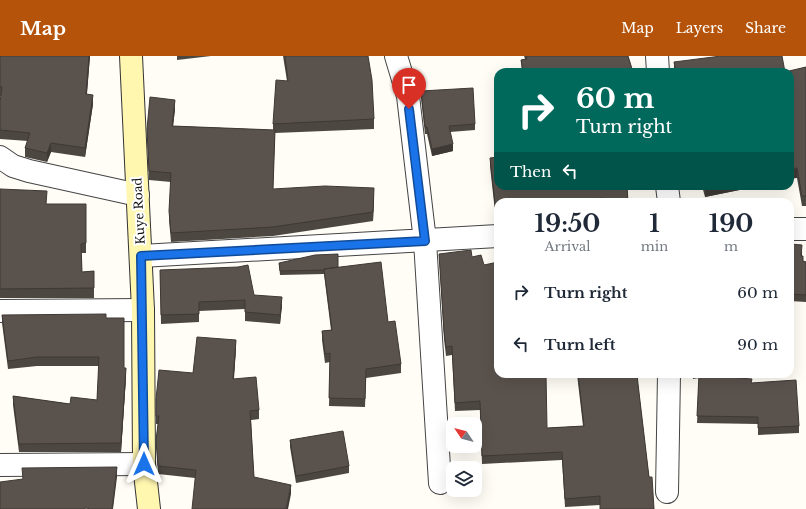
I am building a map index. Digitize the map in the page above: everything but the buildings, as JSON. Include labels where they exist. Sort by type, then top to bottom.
[{"type":"street","name":"Kuye Road","points":[[131,56],[143,310],[144,464],[149,509]]},
{"type":"street","points":[[396,56],[408,96],[425,241],[440,483]]},
{"type":"street","points":[[656,56],[658,68]]},
{"type":"street","points":[[0,157],[13,166],[29,171],[138,195]]},
{"type":"street","points":[[794,229],[806,229]]},
{"type":"street","points":[[141,256],[494,236]]},
{"type":"street","points":[[0,311],[143,310]]},
{"type":"street","points":[[667,492],[669,378]]},
{"type":"street","points":[[0,465],[144,464]]},
{"type":"route","points":[[144,464],[143,310],[141,256],[425,241],[409,109]]}]
